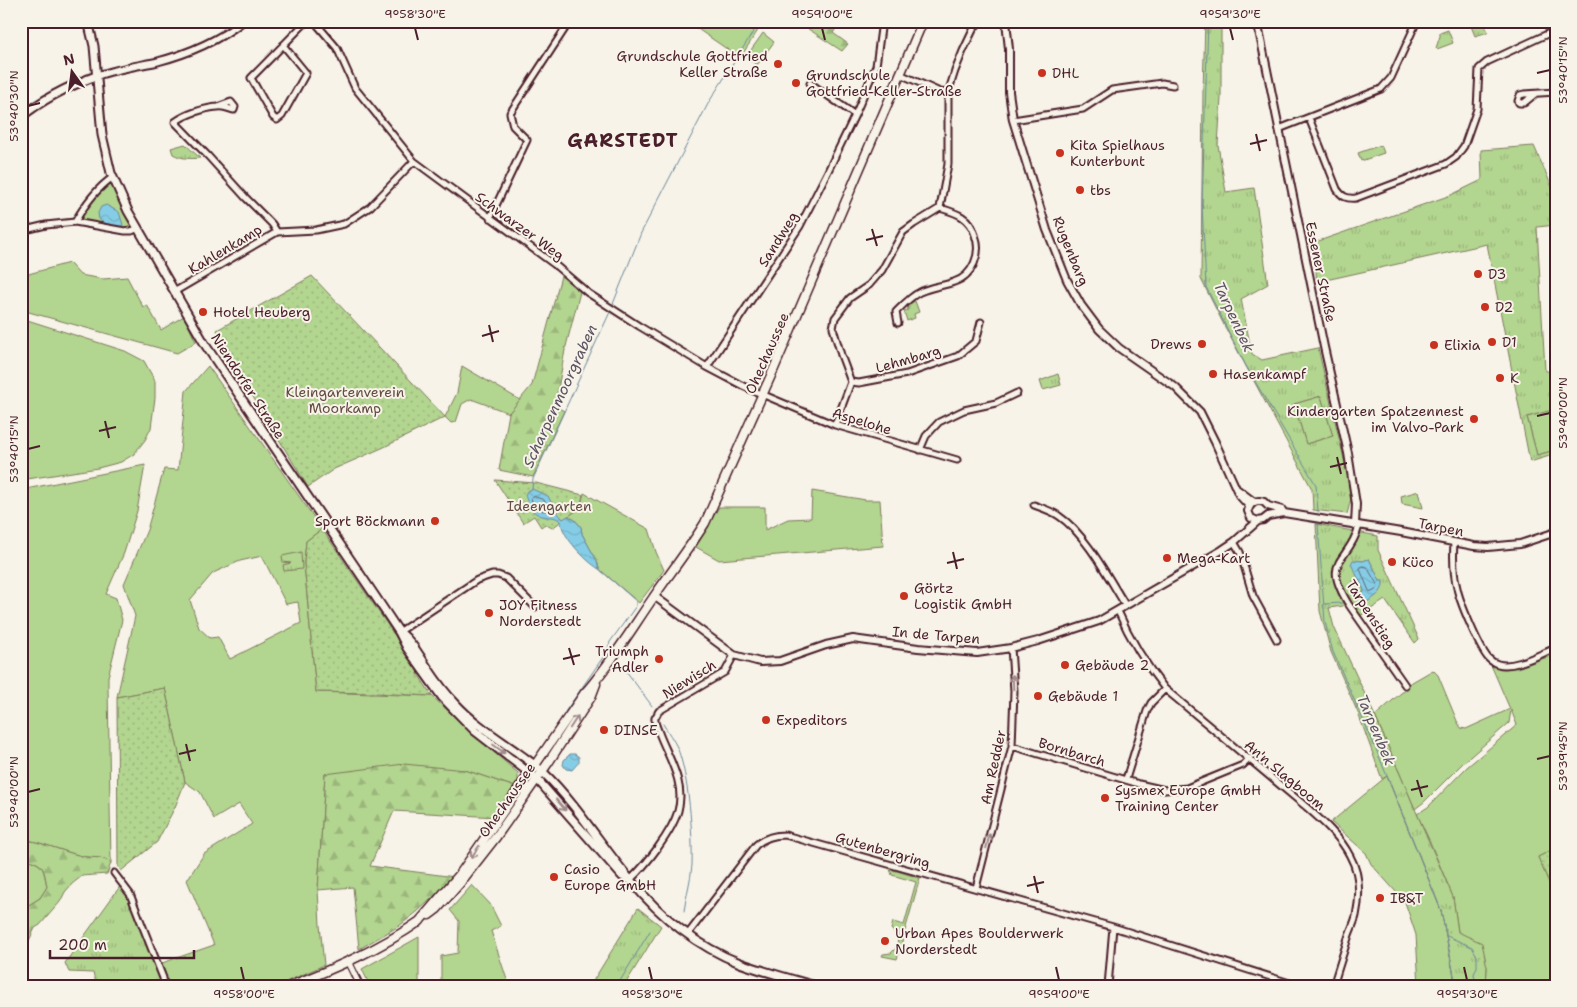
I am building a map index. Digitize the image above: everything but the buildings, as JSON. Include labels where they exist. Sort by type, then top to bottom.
[{"type":"main road","name":"Niendorfer Straße","points":[[88,21],[94,46],[102,135],[113,177],[138,228],[204,344],[399,632],[407,648],[429,680],[475,731],[537,779],[622,876],[630,880]]},
{"type":"main road","name":"Ohechaussee","points":[[418,923],[460,874],[705,523],[763,394],[922,21]]},
{"type":"main road","points":[[21,117],[56,93],[96,76]]},
{"type":"main road","name":"Niendorfer Straße","points":[[399,632],[410,641],[434,678],[455,703],[479,726],[543,771],[653,907],[688,934],[725,956],[816,986]]},
{"type":"main road","name":"Ohechaussee","points":[[290,986],[386,944],[437,909],[483,856],[543,771],[591,696],[600,676]]},
{"type":"street","points":[[96,76],[178,56],[230,32],[243,21]]},
{"type":"street","points":[[283,45],[306,73],[282,116],[277,120],[273,117],[251,78],[283,45],[307,21]]},
{"type":"street","name":"Schwarzer Weg","points":[[314,21],[337,48],[355,88],[414,161],[555,265],[588,293],[707,367],[763,394]]},
{"type":"street","points":[[490,218],[527,140],[514,126],[510,113],[570,21]]},
{"type":"street","name":"Sandweg","points":[[707,367],[800,226],[855,115],[876,66],[882,21]]},
{"type":"street","points":[[940,208],[948,164],[948,93],[963,51],[980,21]]},
{"type":"street","name":"Rugenbarg","points":[[1006,21],[1009,56],[1009,92],[1013,120],[1055,253],[1067,280],[1081,305],[1099,329],[1119,348],[1175,387],[1200,412],[1239,495],[1252,504]]},
{"type":"street","name":"Essener Straße","points":[[1268,21],[1257,22],[1324,347],[1348,453],[1356,504],[1357,525]]},
{"type":"street","points":[[1279,129],[1380,89],[1390,78],[1417,21]]},
{"type":"street","points":[[1309,118],[1337,189],[1342,196],[1356,198],[1446,164],[1456,157],[1464,146],[1477,109],[1479,99],[1478,74],[1481,66],[1556,30]]},
{"type":"street","points":[[900,74],[940,92],[948,93]]},
{"type":"street","points":[[810,82],[855,115]]},
{"type":"street","points":[[1013,120],[1083,109],[1112,90],[1162,83],[1173,85]]},
{"type":"street","points":[[1535,94],[1556,92]]},
{"type":"street","points":[[220,106],[204,109],[175,122],[272,224],[277,232]]},
{"type":"street","name":"Kahlenkamp","points":[[174,292],[277,232],[316,230],[344,224],[370,207],[414,161]]},
{"type":"street","points":[[75,222],[84,206],[100,186],[113,177]]},
{"type":"street","points":[[835,425],[851,382],[833,328],[835,318],[850,298],[869,285],[882,270],[903,232],[940,208],[956,212],[965,218],[973,228],[977,253],[974,264],[956,282],[919,292],[908,300],[896,312],[898,323]]},
{"type":"street","points":[[21,231],[46,225],[75,222],[125,231],[132,231],[138,228]]},
{"type":"street","name":"Lehmbarg","points":[[851,382],[907,374],[958,356],[976,341],[981,322]]},
{"type":"street","points":[[920,450],[926,436],[939,422],[964,410],[996,403],[1017,393]]},
{"type":"street","name":"Aspelohe","points":[[763,394],[835,425],[957,460]]},
{"type":"street","points":[[1261,501],[1268,506],[1282,510],[1284,513],[1268,516],[1264,520],[1258,521],[1250,517],[1248,511],[1252,504],[1261,501]]},
{"type":"street","points":[[1034,505],[1060,516],[1075,530],[1126,606]]},
{"type":"street","points":[[1268,506],[1268,516]]},
{"type":"street","name":"Tarpen","points":[[1284,513],[1474,546],[1498,547],[1520,544],[1556,532]]},
{"type":"street","name":"In de Tarpen","points":[[1242,535],[1250,517]]},
{"type":"street","name":"In de Tarpen","points":[[654,596],[734,655],[760,662],[780,661],[826,645],[854,639],[918,648],[977,652],[1011,648],[1099,621],[1234,542],[1258,521]]},
{"type":"street","name":"Tarpenstieg","points":[[1357,525],[1355,538],[1338,564],[1336,580],[1349,605],[1404,685]]},
{"type":"street","points":[[1234,542],[1240,552],[1253,596],[1277,640]]},
{"type":"street","points":[[1454,542],[1453,561],[1457,589],[1475,634],[1490,660],[1499,664],[1511,665],[1556,648]]},
{"type":"street","points":[[399,632],[476,580],[492,575],[506,578],[536,606]]},
{"type":"street","name":"An'n Slagboom","points":[[1118,611],[1125,629],[1151,671],[1165,689],[1250,758],[1326,825],[1351,857],[1356,871],[1359,901],[1333,986]]},
{"type":"street","name":"Am Redder","points":[[976,888],[1012,746],[1014,700],[1011,648]]},
{"type":"street","name":"Niewisch","points":[[630,880],[661,844],[678,810],[679,794],[676,771],[661,738],[655,718],[659,711],[725,672],[734,655]]},
{"type":"street","points":[[1126,779],[1147,711],[1151,703],[1165,689]]},
{"type":"street","name":"Bornbarch","points":[[1012,746],[1165,790],[1187,788],[1243,765],[1250,758]]},
{"type":"street","name":"Gutenbergring","points":[[688,934],[756,845],[766,838],[778,835],[798,838],[976,888],[1298,986]]},
{"type":"street","points":[[114,873],[130,894],[163,978],[164,986]]},
{"type":"street","points":[[1108,986],[1112,928]]},
{"type":"street","points":[[348,961],[360,986]]},
{"type":"street","points":[[526,985],[535,986]]},
{"type":"green space","points":[[686,21],[764,21],[740,58]]},
{"type":"green space","points":[[796,21],[841,21],[833,33],[848,44],[842,51]]},
{"type":"green space","points":[[1205,21],[1221,21],[1221,98],[1218,145],[1226,192],[1254,188],[1268,284],[1241,299],[1252,354],[1262,360],[1318,348],[1347,472],[1351,499],[1347,514],[1313,510],[1312,489],[1201,279]],"holes":[[[1321,396],[1333,436],[1306,444],[1294,404]]]},
{"type":"green space","points":[[1469,21],[1483,21],[1488,32],[1475,36]]},
{"type":"green space","points":[[1448,30],[1453,43],[1437,49],[1440,33]]},
{"type":"green space","points":[[763,33],[774,42],[757,65],[746,57]]},
{"type":"green space","points":[[185,144],[200,158],[186,158],[173,154],[171,148]]},
{"type":"green space","points":[[1381,145],[1384,153],[1361,161],[1358,153]]},
{"type":"green space","points":[[1534,146],[1556,196],[1556,225],[1537,227],[1545,370],[1555,375],[1556,409],[1527,417],[1537,455],[1556,450],[1556,454],[1530,462],[1487,244],[1317,282],[1313,243],[1451,195],[1482,180],[1481,150]]},
{"type":"green space","points":[[112,181],[135,228],[128,230],[78,222],[91,198]]},
{"type":"green space","points":[[69,263],[80,275],[103,279],[127,277],[143,307],[147,305],[161,330],[184,316],[196,342],[177,353],[25,311],[21,301],[21,276]]},
{"type":"green space","name":"Kleingartenverein Moorkamp","points":[[312,276],[445,417],[334,469],[308,487],[247,387],[217,330]]},
{"type":"green space","points":[[561,276],[580,292],[565,350],[555,406],[564,411],[533,477],[499,470],[509,413],[532,385]]},
{"type":"green space","points":[[915,301],[919,312],[914,314],[915,318],[907,321],[904,311],[908,310],[907,305]]},
{"type":"green space","points":[[21,318],[125,351],[144,361],[155,381],[155,398],[151,428],[145,440],[134,454],[121,462],[98,468],[21,480]]},
{"type":"green space","points":[[208,366],[322,529],[306,541],[304,563],[316,692],[432,696],[518,773],[515,787],[465,770],[325,774],[318,890],[324,965],[277,986],[167,986],[162,963],[214,945],[187,880],[204,854],[252,824],[239,804],[214,819],[200,792],[185,782],[165,688],[117,697],[135,616],[124,584],[147,530],[164,469],[178,470],[186,391]],"holes":[[[262,556],[286,604],[298,602],[301,623],[230,659],[218,637],[210,638],[199,628],[190,600],[213,573],[240,561]]]},
{"type":"green space","points":[[462,366],[520,400],[509,413],[471,399],[462,404],[456,422],[451,423],[445,417],[457,393]]},
{"type":"green space","points":[[1058,374],[1061,385],[1043,390],[1040,381]]},
{"type":"green space","points":[[1321,396],[1333,436],[1306,444],[1294,404]]},
{"type":"green space","points":[[1556,409],[1556,450],[1537,455],[1527,417]]},
{"type":"green space","points":[[145,465],[137,511],[124,553],[106,594],[116,598],[122,620],[108,677],[111,863],[100,858],[82,856],[21,839],[21,490]]},
{"type":"green space","name":"Ideengarten","points":[[495,480],[536,483],[583,495],[580,508],[552,528],[545,524],[541,527],[534,516],[523,523]]},
{"type":"green space","points":[[812,491],[866,500],[880,500],[883,546],[719,560],[696,547],[719,507],[765,507],[765,530],[788,519],[811,518]]},
{"type":"green space","points":[[1419,491],[1423,508],[1402,504],[1401,496]]},
{"type":"green space","points":[[584,493],[649,529],[664,570],[639,603],[599,569],[597,561],[582,534],[581,527],[568,516],[580,508]]},
{"type":"green space","points":[[1316,524],[1378,536],[1378,550],[1419,639],[1415,643],[1385,600],[1357,618],[1347,603],[1343,606],[1329,608],[1334,627],[1375,716],[1453,897],[1458,932],[1482,943],[1487,967],[1486,986],[1456,986],[1441,910],[1387,776],[1382,779],[1358,713],[1331,652],[1320,611]],"holes":[[[1369,559],[1380,581],[1361,602],[1364,590],[1352,564],[1354,560],[1363,561]]]},
{"type":"green space","points":[[322,529],[415,665],[418,674],[432,696],[316,692],[304,563],[306,541]]},
{"type":"green space","points":[[301,552],[302,569],[284,571],[283,565],[291,563],[283,562],[282,556]]},
{"type":"green space","points":[[1556,654],[1556,848],[1538,857],[1556,899],[1556,986],[1486,986],[1487,967],[1458,932],[1453,897],[1417,814],[1428,807],[1467,767],[1517,725],[1511,710],[1509,723],[1463,763],[1415,809],[1375,716],[1409,688],[1407,685],[1433,670],[1438,675],[1457,721],[1461,728],[1466,729],[1510,709],[1491,665],[1517,668]]},
{"type":"green space","points":[[165,688],[185,782],[175,807],[157,842],[121,871],[118,866],[117,697]]},
{"type":"green space","points":[[404,764],[465,770],[515,787],[496,817],[394,811],[370,866],[455,877],[399,926],[359,949],[353,887],[318,890],[325,774]]},
{"type":"green space","points":[[1387,776],[1441,910],[1456,986],[1419,986],[1416,935],[1405,902],[1371,864],[1366,853],[1331,822]]},
{"type":"green space","points":[[21,839],[82,856],[104,859],[111,863],[107,874],[82,876],[72,884],[60,902],[40,925],[35,928],[27,945],[24,960],[21,961],[21,910],[40,898],[47,887],[43,868],[37,863],[21,856]]},
{"type":"green space","points":[[1556,848],[1556,899],[1538,857]]},
{"type":"green space","points":[[21,856],[40,866],[44,873],[47,887],[40,898],[21,910]]},
{"type":"green space","points":[[890,869],[920,878],[897,959],[882,956],[883,954],[891,953],[897,947],[898,937],[891,929],[893,922],[904,925],[916,882],[892,875]]},
{"type":"green space","points":[[121,885],[127,894],[161,977],[162,986],[97,986],[93,973],[69,972],[65,963]]},
{"type":"green space","points":[[472,885],[490,904],[501,926],[491,931],[509,986],[441,986],[441,956],[458,953],[459,921],[450,910]]},
{"type":"green space","points":[[638,908],[661,926],[624,986],[590,986]]},
{"type":"green space","points":[[419,937],[419,986],[370,986],[362,969]]},
{"type":"water","points":[[106,205],[119,212],[123,225],[119,228],[108,227],[99,219],[98,213],[101,207]]},
{"type":"water","points":[[532,489],[548,496],[555,510],[563,519],[568,516],[581,527],[582,534],[597,561],[599,569],[588,561],[570,541],[565,534],[561,521],[538,515],[533,510],[525,495],[527,491]]},
{"type":"water","points":[[1369,559],[1380,581],[1383,581],[1383,585],[1377,595],[1363,604],[1361,602],[1364,590],[1351,564],[1353,560],[1363,561]]},
{"type":"water","points":[[570,754],[575,754],[579,757],[579,762],[572,770],[566,769],[563,765],[564,760]]},
{"type":"waterway","name":"Scharpenmoorgraben","points":[[613,304],[641,233],[709,102],[760,21]]},
{"type":"waterway","name":"Tarpenbek","points":[[1208,21],[1202,205],[1206,287],[1246,366],[1316,485],[1318,512]]},
{"type":"waterway","name":"Scharpenmoorgraben","points":[[532,489],[533,479],[610,312]]},
{"type":"waterway","name":"Tarpenbek","points":[[1318,524],[1325,622],[1333,652],[1376,749],[1441,910],[1456,986]]},
{"type":"waterway","name":"Scharpenmoorgraben","points":[[565,712],[608,650],[610,642],[636,606],[636,601],[599,569]]},
{"type":"waterway","points":[[1324,604],[1343,603]]},
{"type":"waterway","name":"Scharpenmoorgraben","points":[[618,660],[652,706]]},
{"type":"waterway","name":"Scharpenmoorgraben","points":[[663,724],[677,747],[681,759],[685,773],[689,805],[692,865],[684,911]]},
{"type":"waterway","name":"Scharpenmoorgraben","points":[[617,986],[650,931]]},
{"type":"waterway","name":"Tarpenbek","points":[[1447,936],[1472,947],[1477,956],[1477,967],[1474,974],[1476,986]]},
{"type":"place","name":"Grundschule Gottfried Keller Straße","points":[[778,64]]},
{"type":"place","name":"DHL","points":[[1042,73]]},
{"type":"place","name":"Grundschule Gottfried-Keller-Straße","points":[[796,83]]},
{"type":"place","name":"Kita Spielhaus Kunterbunt","points":[[1060,153]]},
{"type":"place","name":"tbs","points":[[1080,190]]},
{"type":"place","name":"D3","points":[[1478,274]]},
{"type":"place","name":"D2","points":[[1485,307]]},
{"type":"place","name":"Hotel Heuberg","points":[[203,312]]},
{"type":"place","name":"D1","points":[[1492,342]]},
{"type":"place","name":"Drews","points":[[1202,344]]},
{"type":"place","name":"Elixia","points":[[1434,345]]},
{"type":"place","name":"Hasenkampf","points":[[1213,374]]},
{"type":"place","name":"K","points":[[1500,378]]},
{"type":"place","name":"Kindergarten Spatzennest im Valvo-Park","points":[[1474,419]]},
{"type":"place","name":"Sport Böckmann","points":[[435,521]]},
{"type":"place","name":"Mega-Kart","points":[[1167,558]]},
{"type":"place","name":"Küco","points":[[1392,562]]},
{"type":"place","name":"Görtz Logistik GmbH","points":[[904,596]]},
{"type":"place","name":"JOY Fitness Norderstedt","points":[[489,613]]},
{"type":"place","name":"Triumph Adler","points":[[659,659]]},
{"type":"place","name":"Gebäude 2","points":[[1065,665]]},
{"type":"place","name":"Gebäude 1","points":[[1038,696]]},
{"type":"place","name":"Expeditors","points":[[766,720]]},
{"type":"place","name":"DINSE","points":[[604,730]]},
{"type":"place","name":"Sysmex Europe GmbH Training Center","points":[[1105,798]]},
{"type":"place","name":"Casio Europe GmbH","points":[[554,877]]},
{"type":"place","name":"IB&T","points":[[1380,898]]},
{"type":"place","name":"Urban Apes Boulderwerk Norderstedt","points":[[885,941]]},
{"type":"district","name":"GARSTEDT","points":[[623,140]]}]
